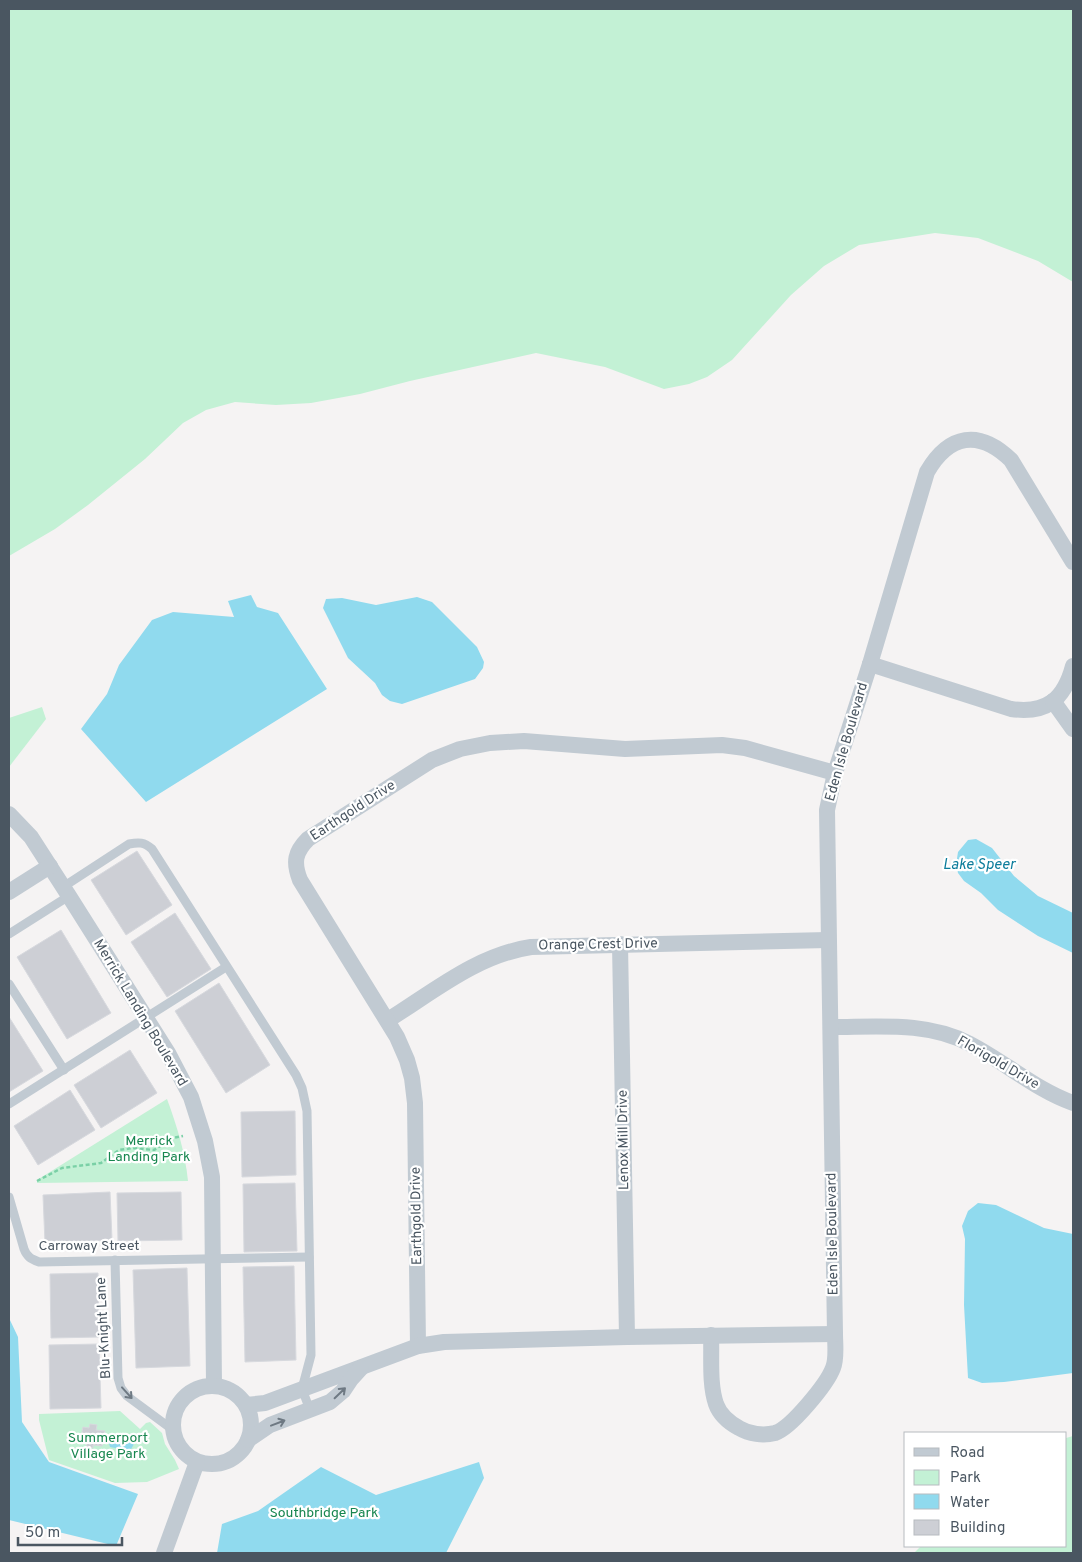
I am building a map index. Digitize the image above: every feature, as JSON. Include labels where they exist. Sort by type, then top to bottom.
[{"type":"street","name":"Eden Isle Boulevard","points":[[711,1335],[715,1402],[720,1413],[730,1424],[745,1431],[763,1435],[777,1433],[787,1426],[824,1385],[834,1366],[827,810],[835,773],[870,664],[927,472],[935,458],[946,448],[956,443],[971,440],[985,442],[1001,450],[1011,460],[1073,562]]},
{"type":"street","name":"Eden Isle Boulevard","points":[[870,664],[1011,709],[1026,711],[1042,708],[1053,701],[1068,683],[1073,666]]},
{"type":"street","points":[[1053,701],[1073,729]]},
{"type":"street","name":"Earthgold Drive","points":[[418,1346],[415,1103],[412,1078],[407,1060],[388,1020],[300,880],[295,869],[300,847],[308,839],[432,760],[460,749],[490,743],[524,741],[626,749],[722,745],[745,748],[835,773]]},
{"type":"street","name":"Merrick Landing Boulevard","points":[[9,814],[31,838],[50,866],[168,1052],[191,1097],[206,1141],[212,1177],[214,1386]]},
{"type":"street","points":[[9,892],[50,866]]},
{"type":"street","name":"Orange Crest Drive","points":[[388,1020],[475,965],[513,950],[531,947],[620,944],[828,940]]},
{"type":"street","name":"Lenox Mill Drive","points":[[620,944],[627,1337]]},
{"type":"street","name":"Florigold Drive","points":[[830,1027],[918,1028],[942,1032],[969,1043],[1040,1087],[1073,1103]]},
{"type":"street","points":[[246,1405],[266,1402],[418,1346],[444,1342],[711,1335],[835,1334]]},
{"type":"street","points":[[248,1440],[270,1426],[330,1402],[343,1391],[351,1379],[363,1367]]},
{"type":"street","points":[[201,1387],[227,1388],[238,1395],[246,1405],[251,1422],[248,1440],[240,1453],[227,1461],[212,1464],[198,1462],[188,1456],[175,1440],[173,1430],[174,1416],[179,1403],[188,1393],[201,1387]]},
{"type":"street","points":[[164,1553],[198,1462]]},
{"type":"lane","points":[[9,934],[129,844],[138,842],[146,844],[152,849],[296,1075],[305,1097],[307,1110],[311,1355],[302,1389],[310,1410]]},
{"type":"lane","points":[[9,1104],[226,967]]},
{"type":"lane","points":[[9,984],[64,1070]]},
{"type":"lane","name":"Carroway Street","points":[[9,1197],[27,1256],[31,1260],[39,1262],[308,1257]]},
{"type":"lane","name":"Blu-Knight Lane","points":[[115,1260],[118,1378],[121,1388],[127,1396],[173,1430]]},
{"type":"path","points":[[37,1181],[62,1168],[101,1163],[119,1150],[133,1148],[154,1150],[174,1138],[183,1136]]},
{"type":"green space","points":[[9,9],[1073,9],[1073,282],[1038,261],[978,238],[935,233],[859,245],[824,266],[791,295],[732,360],[707,377],[689,384],[664,389],[605,367],[536,353],[360,394],[311,403],[276,405],[235,402],[206,410],[183,423],[145,459],[88,505],[55,529],[9,556]]},
{"type":"green space","points":[[42,707],[46,719],[9,767],[9,718]]},
{"type":"green space","name":"Merrick Landing Park","points":[[167,1099],[180,1139],[188,1181],[37,1183],[37,1180]]},
{"type":"green space","name":"Summerport Village Park","points":[[120,1411],[140,1429],[150,1422],[162,1433],[165,1444],[179,1469],[147,1482],[115,1483],[49,1460],[39,1414]]},
{"type":"green space","points":[[1073,1436],[1073,1553],[914,1553],[920,1547],[1067,1547],[1067,1438]]},
{"type":"water","points":[[251,595],[257,607],[278,613],[327,689],[146,802],[81,729],[107,694],[119,665],[152,620],[173,612],[234,617],[228,601]]},
{"type":"water","points":[[417,597],[432,602],[477,647],[484,662],[483,668],[475,679],[402,704],[390,701],[382,695],[375,683],[348,658],[323,608],[326,599],[342,598],[376,605]]},
{"type":"water","name":"Lake Speer","points":[[976,839],[992,848],[1014,876],[1038,896],[1073,913],[1073,953],[1038,936],[998,910],[981,893],[964,881],[958,873],[956,865],[958,852],[968,840]]},
{"type":"water","points":[[978,1203],[996,1205],[1044,1228],[1073,1234],[1073,1373],[1004,1382],[982,1383],[968,1378],[964,1305],[965,1239],[962,1226],[968,1211]]},
{"type":"water","points":[[9,1318],[18,1337],[22,1422],[49,1462],[138,1494],[116,1546],[9,1520]]},
{"type":"water","points":[[113,1435],[132,1438],[134,1444],[130,1451],[110,1447],[108,1440]]},
{"type":"water","name":"Southbridge Park","points":[[479,1462],[484,1478],[446,1553],[217,1553],[222,1524],[258,1511],[321,1467],[376,1495]]},
{"type":"building","points":[[137,851],[172,905],[126,935],[91,880]]},
{"type":"building","points":[[175,913],[211,969],[167,997],[131,942]]},
{"type":"building","points":[[61,930],[111,1013],[67,1039],[17,957]]},
{"type":"building","points":[[219,983],[270,1065],[226,1093],[175,1011]]},
{"type":"building","points":[[9,1017],[43,1071],[9,1092]]},
{"type":"building","points":[[130,1050],[157,1093],[101,1128],[74,1085]]},
{"type":"building","points":[[70,1090],[95,1130],[38,1165],[14,1126]]},
{"type":"building","points":[[295,1111],[296,1175],[242,1177],[241,1112]]},
{"type":"building","points":[[295,1183],[297,1251],[244,1252],[243,1184]]},
{"type":"building","points":[[110,1192],[112,1240],[45,1243],[43,1195]]},
{"type":"building","points":[[181,1192],[182,1240],[118,1241],[117,1193]]},
{"type":"building","points":[[294,1266],[296,1360],[245,1362],[243,1267]]},
{"type":"building","points":[[187,1268],[190,1366],[136,1368],[133,1270]]},
{"type":"building","points":[[98,1273],[99,1337],[51,1338],[50,1274]]},
{"type":"building","points":[[99,1344],[101,1408],[50,1409],[49,1345]]},
{"type":"building","points":[[90,1424],[97,1425],[96,1430],[105,1431],[102,1446],[93,1445],[93,1448],[86,1447],[87,1443],[80,1442],[83,1427],[89,1428]]}]
